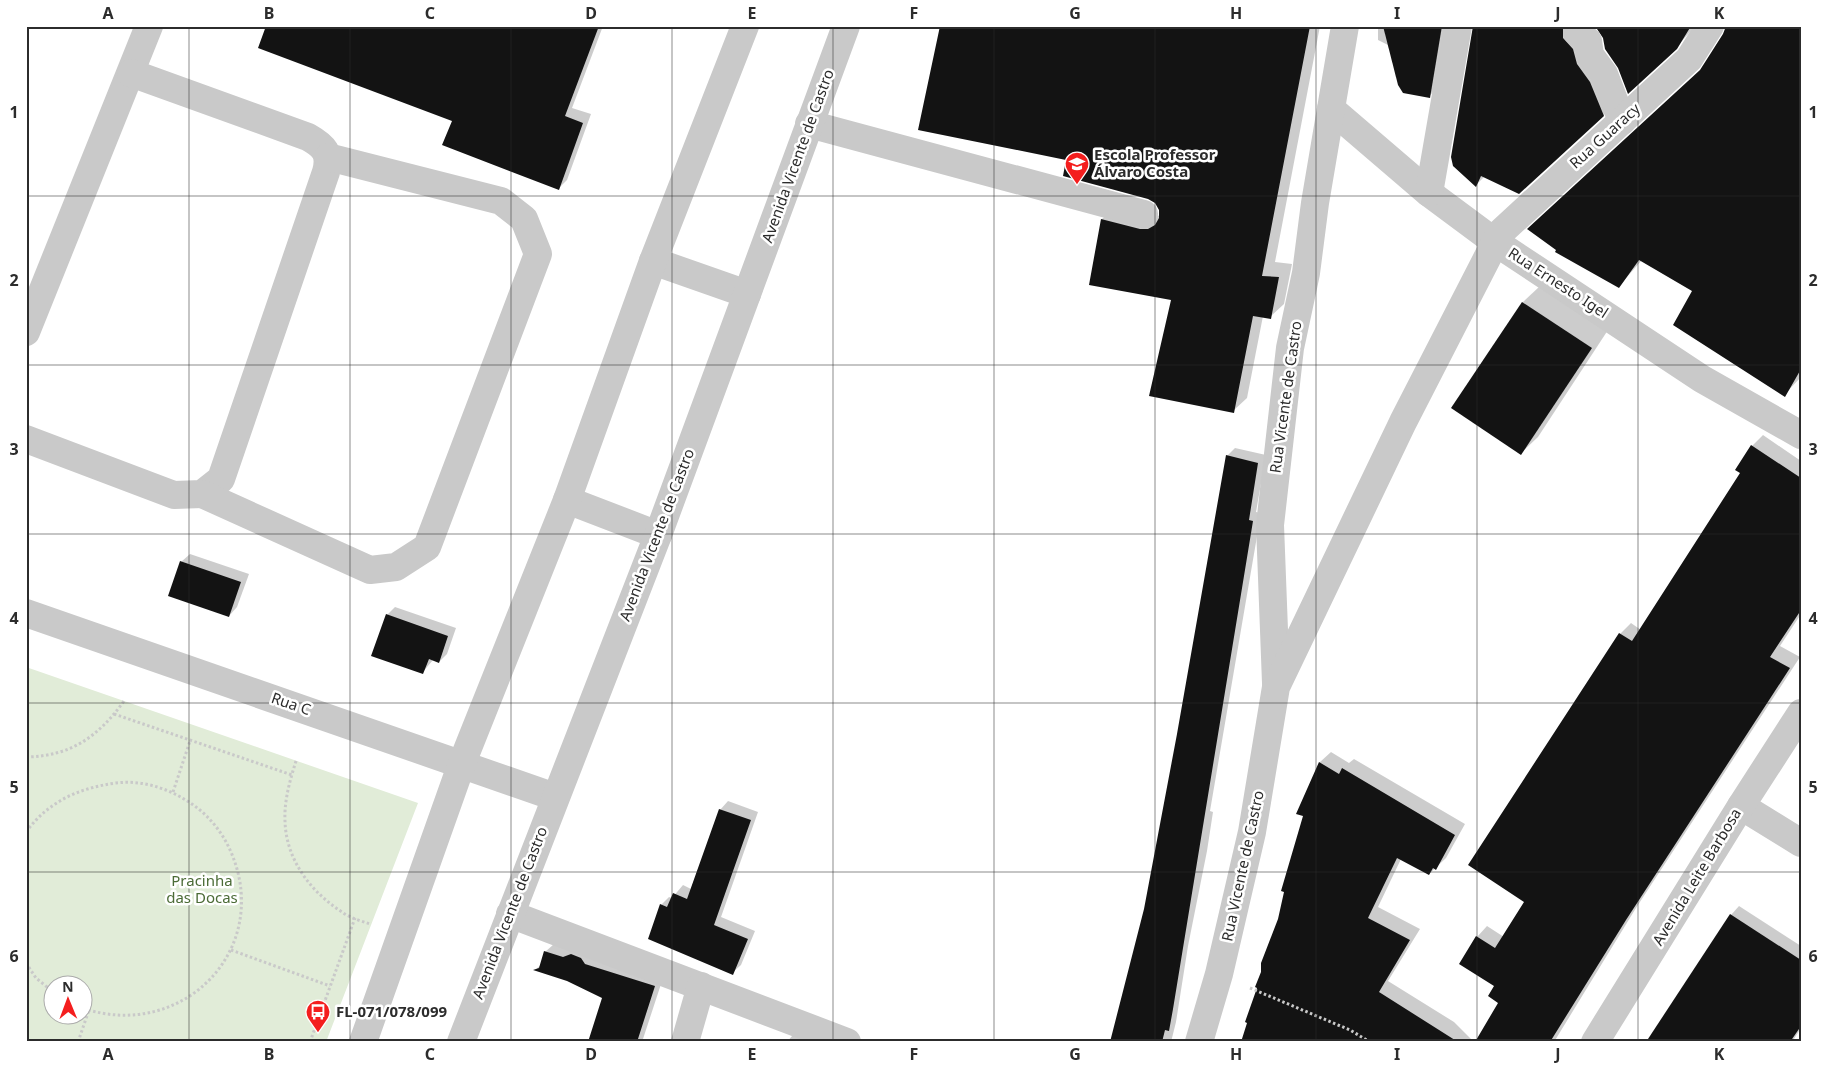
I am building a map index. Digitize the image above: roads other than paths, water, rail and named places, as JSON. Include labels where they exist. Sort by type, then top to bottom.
[{"type":"street","points":[[26,332],[149,26]]},
{"type":"street","points":[[363,1042],[462,764],[567,500],[653,261],[745,26]]},
{"type":"street","name":"Avenida Vicente de Castro","points":[[461,1042],[658,535],[846,26]]},
{"type":"street","name":"Rua Vicente de Castro","points":[[1199,1042],[1219,974],[1252,832],[1276,687],[1270,525],[1290,348],[1306,272],[1345,26]]},
{"type":"street","points":[[1429,193],[1458,26]]},
{"type":"street","name":"Rua Guaracy","points":[[1496,242],[1500,233],[1689,59],[1710,26]]},
{"type":"street","points":[[1577,32],[1588,41],[1590,55],[1604,74],[1622,121]]},
{"type":"street","points":[[131,73],[308,137],[324,146],[328,157],[326,172],[221,479],[202,494]]},
{"type":"street","name":"Rua Ernesto Igel","points":[[1331,108],[1429,193],[1496,242],[1702,379],[1801,435]]},
{"type":"street","points":[[809,124],[1144,214]]},
{"type":"street","points":[[26,440],[174,495],[202,494],[370,570],[396,567],[427,547],[538,254],[524,219],[501,201],[328,157]]},
{"type":"street","name":"Rua Vicente de Castro","points":[[1276,687],[1403,422],[1496,242]]},
{"type":"street","points":[[653,261],[747,294]]},
{"type":"street","points":[[567,500],[658,535]]},
{"type":"street","name":"Rua C","points":[[26,613],[555,797]]},
{"type":"street","name":"Avenida Leite Barbosa","points":[[1595,1042],[1801,713]]},
{"type":"street","points":[[1741,806],[1801,843]]},
{"type":"street","points":[[510,914],[847,1042]]},
{"type":"street","points":[[685,1042],[702,986]]},
{"type":"place","name":"Escola Professor Álvaro Costa","points":[[1077,185]]},
{"type":"place","name":"FL-071/078/099","points":[[318,1033]]},
{"type":"park label","name":"Pracinha das Docas","points":[[202,890]]}]
